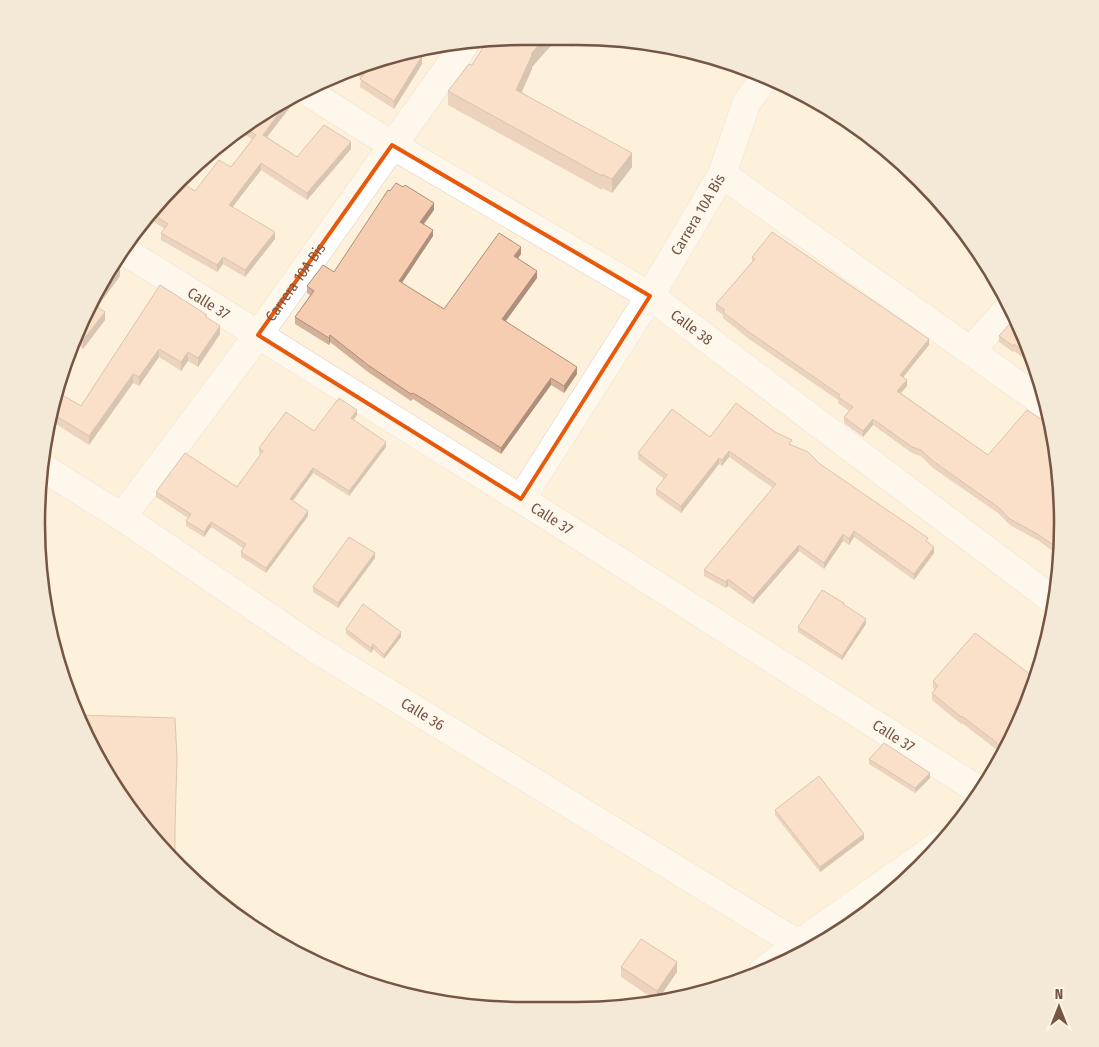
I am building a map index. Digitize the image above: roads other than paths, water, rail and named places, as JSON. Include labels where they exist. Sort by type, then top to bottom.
[{"type":"street","name":"Carrera 10A Bis","points":[[122,517],[258,335],[460,49]]},
{"type":"street","name":"Carrera 10A Bis","points":[[521,499],[650,296],[722,174],[747,102],[761,82]]},
{"type":"street","name":"Calle 38","points":[[312,94],[392,145],[650,296],[1048,597]]},
{"type":"street","points":[[722,174],[1038,399]]},
{"type":"street","name":"Calle 37","points":[[129,254],[521,499],[974,787]]},
{"type":"street","points":[[971,350],[1005,312]]},
{"type":"street","name":"Calle 36","points":[[48,471],[122,517],[313,647],[801,946]]},
{"type":"street","points":[[815,938],[903,872]]}]
